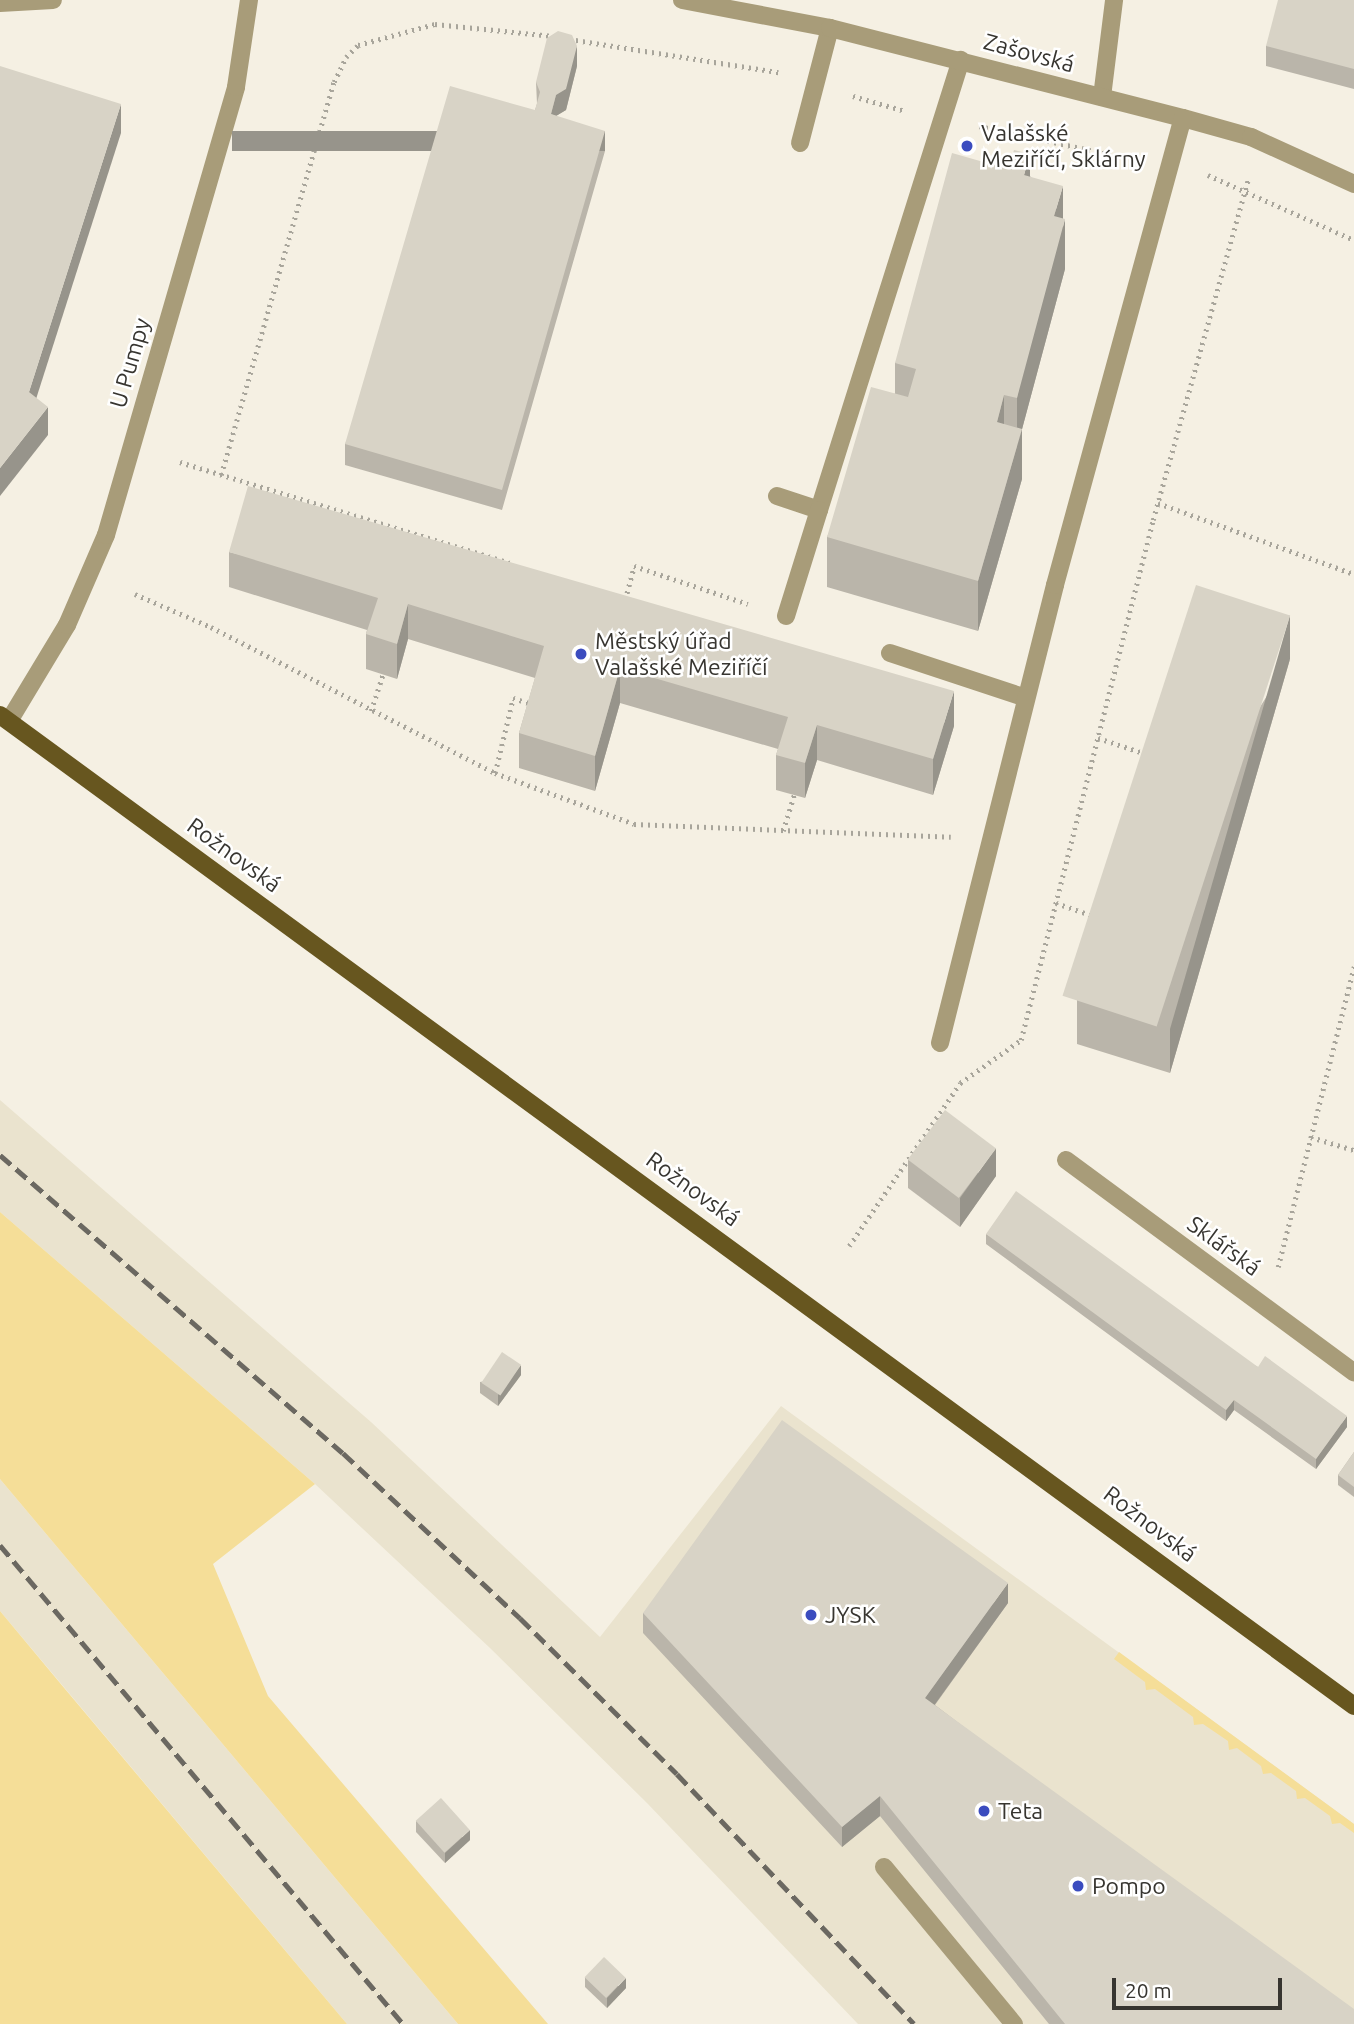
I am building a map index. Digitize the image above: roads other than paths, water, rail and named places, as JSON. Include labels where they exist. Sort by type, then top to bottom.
[{"type":"main road","name":"Rožnovská","points":[[4,718],[1354,1706]]},
{"type":"street","points":[[0,3],[53,0]]},
{"type":"street","name":"U Pumpy","points":[[4,718],[67,625],[106,535],[236,87],[249,0]]},
{"type":"street","name":"Zašovská","points":[[682,0],[830,28],[1183,118],[1251,137],[1354,184]]},
{"type":"street","points":[[1102,97],[1114,0]]},
{"type":"street","points":[[800,143],[830,28]]},
{"type":"street","points":[[786,616],[961,60]]},
{"type":"street","points":[[940,1043],[1026,698],[1183,118]]},
{"type":"street","points":[[777,496],[819,510]]},
{"type":"street","points":[[890,653],[1026,698]]},
{"type":"street","name":"Sklářská","points":[[1066,1160],[1354,1372]]},
{"type":"street","points":[[884,1867],[1014,2024]]},
{"type":"railway","points":[[0,1155],[343,1453],[520,1618],[677,1774],[914,2024]]},
{"type":"railway","points":[[0,1545],[403,2024]]},
{"type":"place","name":"Valašské Meziříčí, Sklárny","points":[[967,146]]},
{"type":"place","name":"Městský úřad Valašské Meziříčí","points":[[581,654]]},
{"type":"place","name":"JYSK","points":[[811,1615]]},
{"type":"place","name":"Teta","points":[[984,1811]]},
{"type":"place","name":"Pompo","points":[[1078,1886]]}]
